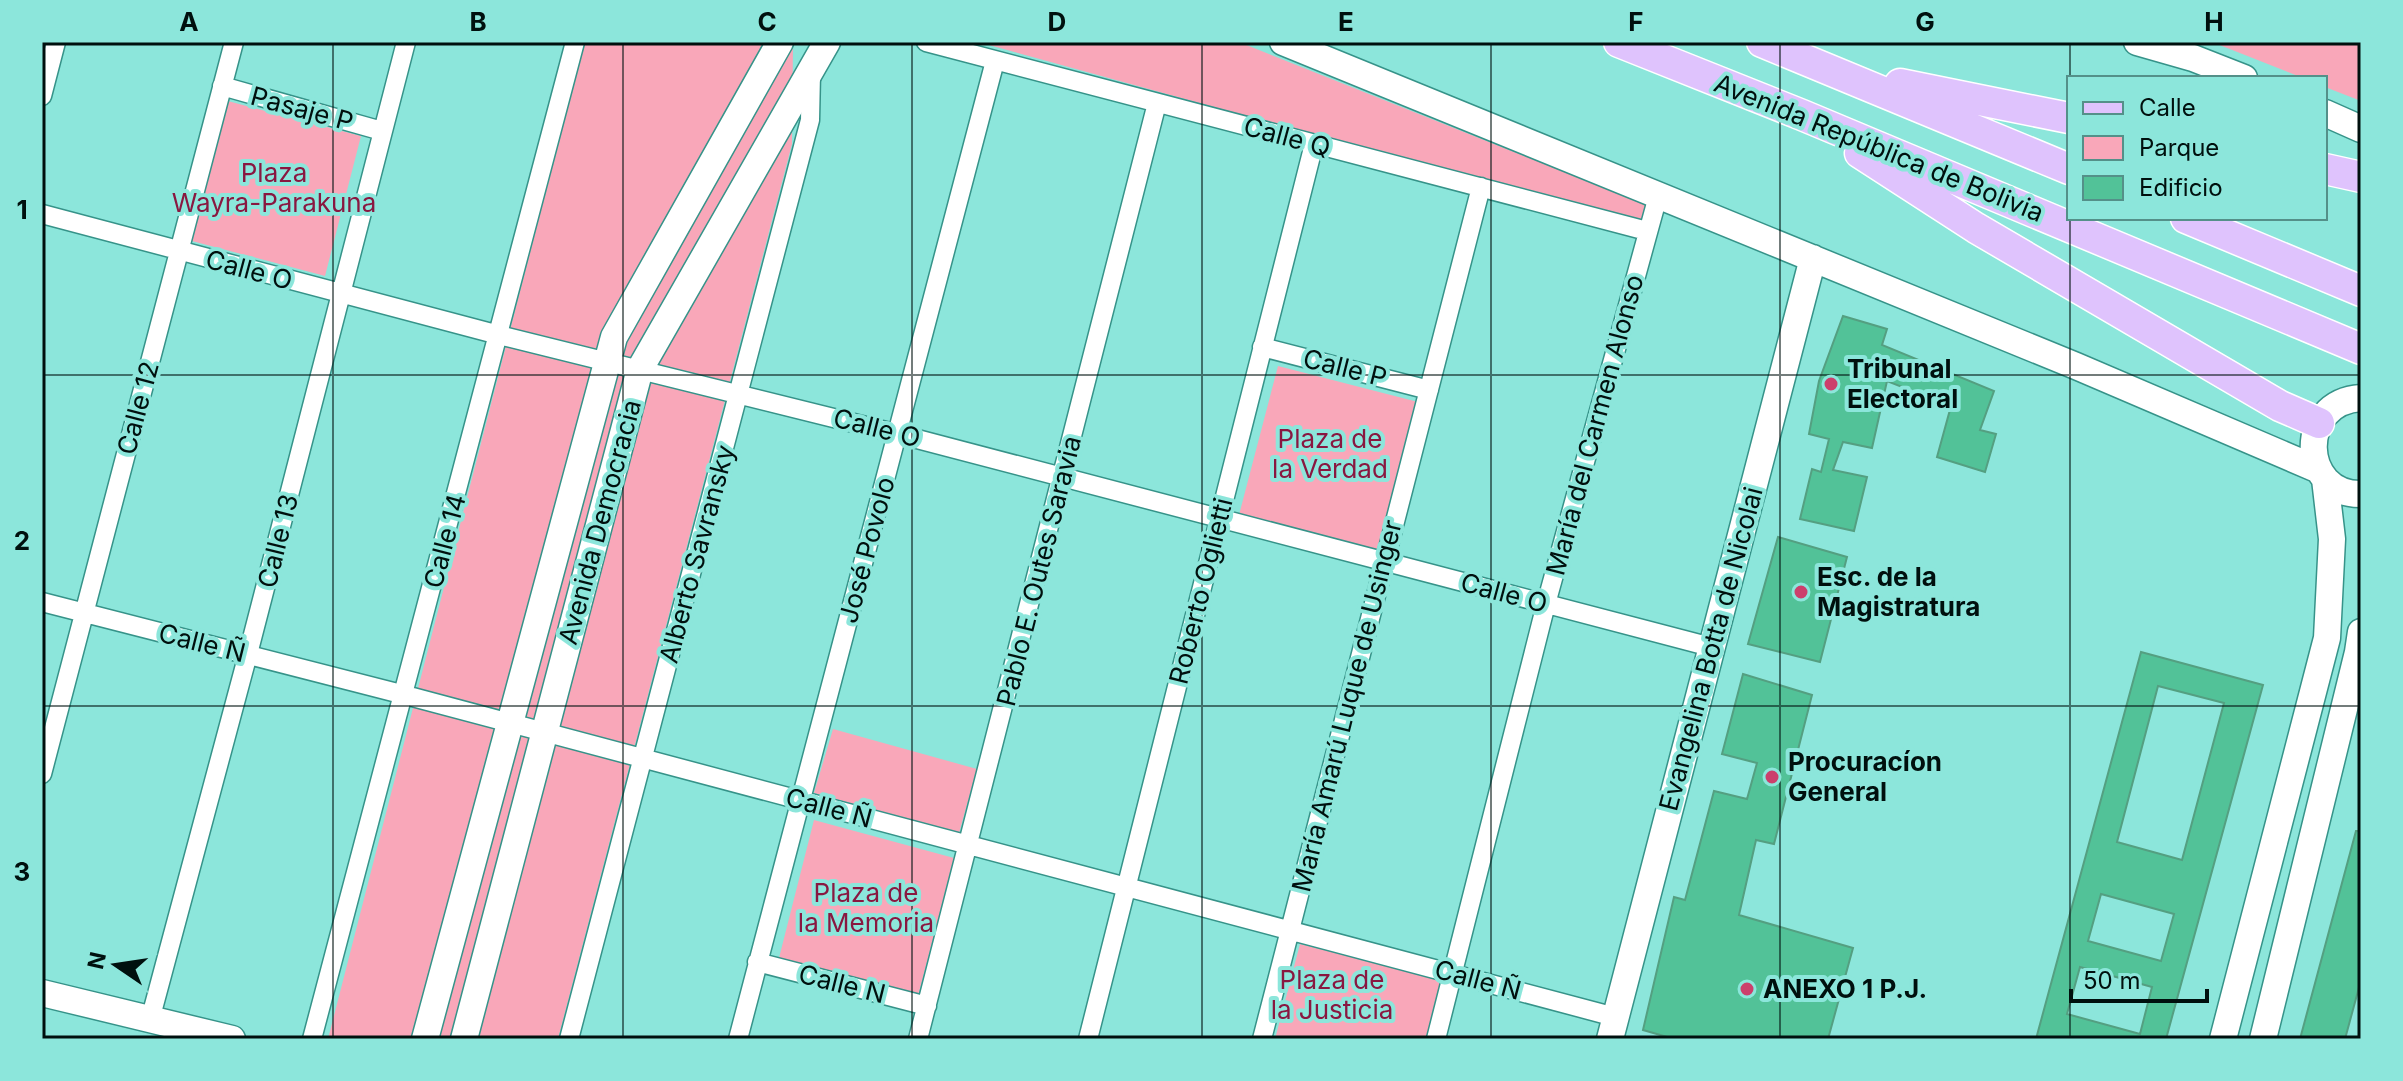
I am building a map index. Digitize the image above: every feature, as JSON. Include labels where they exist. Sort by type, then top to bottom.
[{"type":"main road","name":"Avenida República de Bolivia","points":[[1619,42],[1802,115],[2356,347]]},
{"type":"main road","name":"Avenida República de Bolivia","points":[[1762,42],[2067,168]]},
{"type":"main road","points":[[1817,64],[1931,91],[2067,118]]},
{"type":"main road","points":[[1802,115],[1976,228],[2317,427]]},
{"type":"main road","points":[[2327,169],[2361,177]]},
{"type":"main road","points":[[2191,220],[2361,291]]},
{"type":"street","points":[[42,96],[56,42]]},
{"type":"street","name":"Calle 12","points":[[42,774],[234,42]]},
{"type":"street","name":"Calle 13","points":[[148,1030],[406,42]]},
{"type":"street","name":"Calle 14","points":[[312,1039],[575,42]]},
{"type":"street","name":"Avenida Democracia","points":[[425,1039],[614,337],[780,42]]},
{"type":"street","name":"Avenida Democracia","points":[[464,1039],[640,369],[827,42]]},
{"type":"street","name":"Calle Q","points":[[926,42],[1647,231]]},
{"type":"street","points":[[1283,42],[2076,366],[2240,436],[2322,475],[2336,487],[2359,495]]},
{"type":"street","points":[[2137,42],[2193,58],[2239,76]]},
{"type":"street","name":"José Povolo","points":[[738,1039],[995,61]]},
{"type":"street","name":"Alberto Savransky","points":[[569,1039],[810,120],[811,66]]},
{"type":"street","name":"Pasaje P","points":[[222,86],[382,131]]},
{"type":"street","name":"Pablo E. Outes Saravia","points":[[918,1039],[1157,103]]},
{"type":"street","points":[[2327,114],[2361,129]]},
{"type":"street","name":"Roberto Oglietti","points":[[1088,1039],[1314,144]]},
{"type":"street","name":"María Amarú Luque de Usinger","points":[[1262,1039],[1481,187]]},
{"type":"street","name":"María del Carmen Alonso","points":[[1436,1039],[1546,604],[1658,196]]},
{"type":"street","name":"Calle O","points":[[42,214],[499,335],[740,393],[1220,517],[1711,647]]},
{"type":"street","name":"Evangelina Botta de Nicolai","points":[[1612,1028],[1813,258]]},
{"type":"street","name":"Calle P","points":[[1262,347],[1429,390]]},
{"type":"street","points":[[2223,1039],[2327,638],[2332,539],[2322,475],[2313,451],[2317,427],[2332,407],[2357,395]]},
{"type":"street","points":[[2240,436],[2282,443],[2317,427]]},
{"type":"street","name":"Calle Ñ","points":[[42,602],[405,695],[1452,973],[1612,1028]]},
{"type":"street","points":[[2263,1039],[2361,632]]},
{"type":"street","name":"Calle N","points":[[757,962],[927,1006]]},
{"type":"street","points":[[42,993],[148,1030],[232,1039]]},
{"type":"green space","points":[[584,42],[793,42],[792,144],[558,1039],[328,1039]]},
{"type":"green space","points":[[978,42],[1239,42],[1652,207],[1645,226]]},
{"type":"green space","points":[[2212,42],[2361,42],[2361,101],[2327,88],[2327,76],[2298,76]]},
{"type":"green space","name":"Plaza Wayra-Parakuna","points":[[224,100],[361,136],[325,276],[188,240]]},
{"type":"green space","name":"Plaza de la Verdad","points":[[1278,366],[1418,402],[1380,551],[1239,515]]},
{"type":"green space","points":[[833,729],[977,769],[959,833],[814,793]]},
{"type":"green space","name":"Plaza de la Memoria","points":[[814,820],[954,858],[918,996],[779,958]]},
{"type":"green space","name":"Plaza de la Justicia","points":[[1300,944],[1444,980],[1429,1039],[1275,1039]]},
{"type":"building","points":[[1843,316],[1887,329],[1882,345],[1994,391],[1980,430],[1996,434],[1985,472],[1937,457],[1951,406],[1887,381],[1872,448],[1843,442],[1833,470],[1867,477],[1854,531],[1800,519],[1812,469],[1821,472],[1829,439],[1809,434],[1819,381]]},
{"type":"building","name":"Esc. de la Magistratura","points":[[1778,537],[1847,557],[1820,662],[1748,644]]},
{"type":"building","points":[[2141,652],[2263,685],[2166,1039],[2036,1039]],"holes":[[[2158,686],[2224,703],[2182,860],[2117,842]],[[2101,894],[2174,914],[2161,961],[2088,941]],[[2080,967],[2152,987],[2140,1034],[2067,1014]]]},
{"type":"building","name":"ANEXO 1 P.J.","points":[[1743,674],[1812,695],[1774,844],[1756,840],[1739,915],[1853,948],[1828,1039],[1674,1039],[1643,1030],[1674,897],[1685,900],[1714,791],[1747,799],[1757,763],[1722,754]]},
{"type":"building","points":[[2356,831],[2361,831],[2361,980],[2345,1039],[2300,1039]]},
{"type":"place","name":"Tribunal Electoral","points":[[1831,384]]},
{"type":"place","name":"Esc. de la Magistratura","points":[[1801,592]]},
{"type":"place","name":"Procuracíon General","points":[[1772,777]]},
{"type":"place","name":"ANEXO 1 P.J.","points":[[1747,989]]}]
